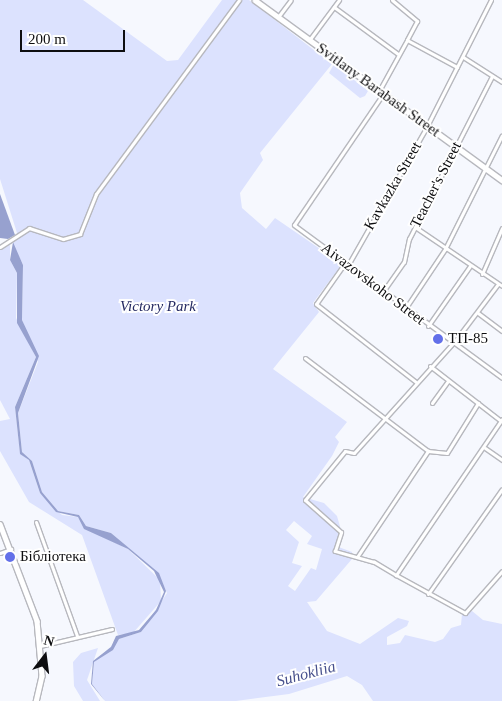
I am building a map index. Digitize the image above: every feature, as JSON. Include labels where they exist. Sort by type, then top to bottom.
[{"type":"street","points":[[0,247],[29,228],[63,239],[80,234],[96,194],[239,0]]},
{"type":"street","name":"Svitlany Barabash Street","points":[[255,0],[502,180]]},
{"type":"street","points":[[278,17],[291,0]]},
{"type":"street","points":[[309,40],[339,0]]},
{"type":"street","points":[[381,93],[398,54],[408,40],[417,21],[392,0]]},
{"type":"street","name":"Kavkazka Street","points":[[416,382],[316,304],[347,264],[426,125],[491,0]]},
{"type":"street","points":[[334,7],[398,54]]},
{"type":"street","points":[[408,40],[457,67]]},
{"type":"street","points":[[463,57],[502,82]]},
{"type":"street","name":"Teacher's Street","points":[[382,293],[404,262],[415,228],[492,76]]},
{"type":"street","name":"Aivazovskoho Street","points":[[381,93],[294,224],[382,293],[502,378]]},
{"type":"street","points":[[405,309],[445,249],[502,135]]},
{"type":"street","points":[[415,228],[500,285],[478,313],[354,453],[345,451],[305,500],[340,532],[335,551],[357,557],[396,575],[459,611],[465,613],[473,607],[502,571]]},
{"type":"street","points":[[482,274],[502,228]]},
{"type":"street","points":[[428,326],[470,266]]},
{"type":"street","points":[[478,313],[502,332]]},
{"type":"street","points":[[305,358],[428,450],[447,453],[478,403]]},
{"type":"street","points":[[396,575],[485,448],[501,420],[430,366]]},
{"type":"street","points":[[432,403],[448,381]]},
{"type":"street","points":[[485,448],[502,460]]},
{"type":"street","points":[[357,557],[428,450]]},
{"type":"street","points":[[428,594],[502,489]]},
{"type":"street","points":[[36,522],[77,636]]},
{"type":"street","points":[[0,524],[37,622],[42,676],[36,701]]},
{"type":"street","points":[[0,553],[11,549]]},
{"type":"street","points":[[40,646],[112,629]]},
{"type":"green space","name":"Victory Park","points":[[0,0],[83,0],[167,61],[178,60],[222,0],[249,0],[332,64],[260,153],[263,160],[240,193],[242,208],[266,229],[275,218],[342,264],[313,303],[319,312],[273,369],[347,422],[335,437],[339,442],[332,456],[303,497],[324,503],[337,516],[341,530],[336,546],[352,552],[352,559],[316,601],[307,602],[327,631],[360,644],[398,618],[409,621],[407,626],[387,637],[387,645],[400,643],[405,635],[435,642],[443,639],[451,628],[461,625],[462,614],[472,611],[483,620],[502,624],[502,701],[373,701],[362,685],[347,676],[289,694],[236,701],[105,701],[92,684],[94,662],[119,639],[141,632],[167,593],[158,573],[111,533],[86,526],[79,515],[58,511],[42,492],[32,461],[22,452],[18,413],[38,362],[22,320],[23,265],[13,244],[17,233],[0,179]],"holes":[[[294,521],[312,536],[307,544],[322,549],[316,570],[311,568],[295,591],[288,586],[302,566],[292,563],[299,542],[286,530]]]},
{"type":"green space","points":[[334,64],[368,91],[365,96],[360,98],[329,73]]},
{"type":"green space","points":[[10,243],[10,260],[17,273],[16,318],[36,357],[15,407],[20,453],[29,460],[40,493],[62,515],[78,517],[87,529],[128,549],[160,580],[161,601],[133,633],[118,635],[82,535],[29,502],[0,451],[0,421],[10,419],[0,400],[0,250]]},
{"type":"green space","points":[[98,648],[87,680],[100,701],[83,701],[74,686],[73,662],[81,653]]},
{"type":"water","points":[[0,194],[15,235],[8,239],[0,238]]},
{"type":"water","points":[[13,242],[23,265],[22,320],[39,356],[18,413],[22,452],[32,461],[42,492],[58,511],[79,515],[86,526],[111,533],[159,573],[166,591],[158,611],[141,632],[119,639],[113,650],[94,662],[92,684],[105,701],[91,684],[93,661],[111,647],[116,636],[139,630],[156,610],[164,592],[154,571],[128,549],[84,529],[78,517],[56,512],[40,493],[29,460],[20,454],[15,407],[36,357],[17,323],[17,273],[10,260]]},
{"type":"place","name":"ТП-85","points":[[438,339]]},
{"type":"place","name":"Бібліотека","points":[[10,557]]},
{"type":"water label","name":"Suhokliia","points":[[306,674]]}]
